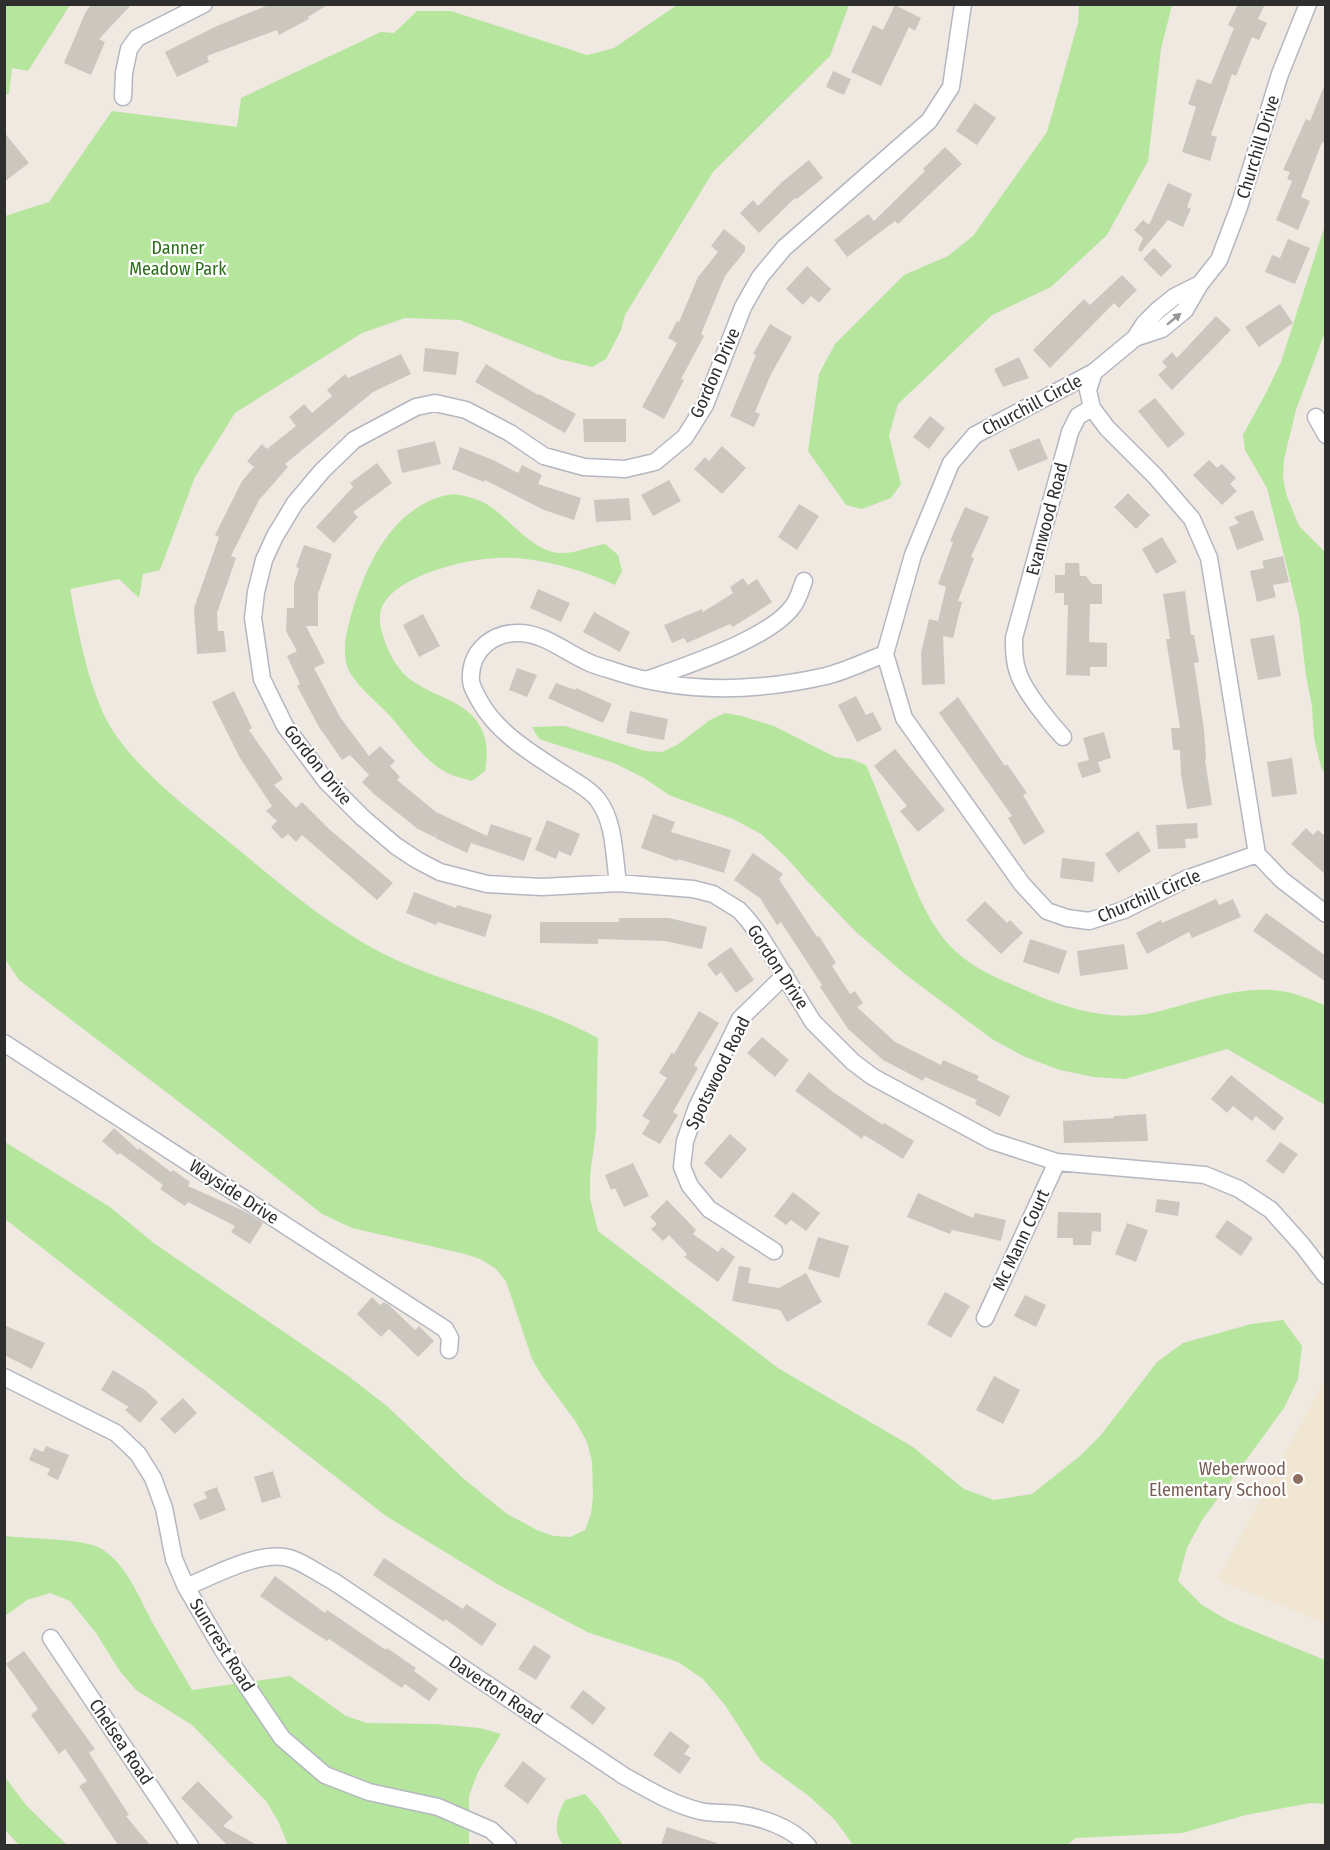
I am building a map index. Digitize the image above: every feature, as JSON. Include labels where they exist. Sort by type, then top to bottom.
[{"type":"street","points":[[123,97],[124,73],[129,50],[137,38],[204,4]]},
{"type":"street","name":"Gordon Drive","points":[[963,4],[951,87],[929,121],[784,248],[766,270],[743,308],[705,405],[685,436],[655,462],[625,469],[584,467],[544,456],[510,433],[466,410],[435,404],[416,407],[354,440],[322,471],[295,503],[274,536],[264,560],[256,592],[253,618],[262,679],[285,726],[326,781],[363,818],[396,846],[417,860],[440,872],[487,884],[542,887],[618,883],[693,889],[713,894],[725,900],[748,920],[813,1022],[853,1062],[873,1077],[992,1141],[1057,1162],[1205,1175],[1239,1189],[1271,1210],[1326,1276]]},
{"type":"street","name":"Churchill Drive","points":[[1094,372],[1135,338],[1144,324],[1158,310],[1174,297],[1200,284],[1219,260],[1239,207],[1280,74],[1308,4]]},
{"type":"street","name":"Churchill Circle","points":[[1094,372],[1088,390],[1092,408],[1107,428],[1155,476],[1192,519],[1209,558],[1257,854],[1186,879],[1124,910],[1089,921],[1068,918],[1047,910],[1022,884],[904,718],[885,654],[913,555],[951,464],[975,435],[1094,372]]},
{"type":"street","name":"Evanwood Road","points":[[1063,736],[1054,727],[1019,677],[1014,657],[1014,638],[1070,432],[1078,416],[1092,408]]},
{"type":"street","points":[[1316,417],[1326,435]]},
{"type":"street","points":[[646,680],[709,657],[776,625],[794,606],[804,581]]},
{"type":"street","points":[[618,883],[610,826],[598,800],[581,785],[525,750],[487,716],[470,684],[471,667],[476,654],[487,642],[499,636],[519,632],[541,637],[589,663],[676,687],[707,689],[762,686],[827,676],[885,654]]},
{"type":"street","points":[[1257,854],[1282,880],[1326,914]]},
{"type":"street","name":"Spotswood Road","points":[[774,1251],[709,1209],[690,1186],[682,1167],[685,1141],[694,1115],[740,1019],[785,975]]},
{"type":"street","name":"Wayside Drive","points":[[4,1043],[445,1329],[450,1338],[449,1350]]},
{"type":"street","name":"Mc Mann Court","points":[[985,1318],[1057,1162]]},
{"type":"street","name":"Suncrest Road","points":[[4,1377],[116,1433],[138,1454],[153,1478],[164,1508],[174,1559],[186,1587],[224,1652],[282,1738],[325,1775],[369,1792],[438,1807],[491,1830],[508,1845]]},
{"type":"street","name":"Daverton Road","points":[[186,1587],[257,1558],[274,1556],[291,1558],[333,1581],[624,1776],[670,1802],[702,1812],[736,1814],[765,1820],[801,1838],[808,1845]]},
{"type":"street","name":"Chelsea Road","points":[[51,1638],[190,1845]]},
{"type":"shaded area","name":"Weberwood Elementary School","points":[[1325,1379],[1325,1623],[1217,1580]]},
{"type":"green space","points":[[4,5],[70,5],[28,71],[12,68],[9,94],[5,95]]},
{"type":"green space","name":"Danner Meadow Park","points":[[677,5],[849,5],[830,56],[713,172],[625,315],[621,330],[606,359],[592,367],[559,359],[460,320],[405,318],[362,333],[235,413],[195,477],[160,570],[143,574],[139,598],[119,579],[70,589],[85,660],[96,697],[111,728],[122,744],[150,774],[181,803],[333,924],[403,963],[551,1016],[598,1038],[596,1131],[590,1176],[590,1198],[598,1231],[778,1368],[913,1447],[964,1489],[994,1500],[1032,1494],[1080,1456],[1101,1435],[1157,1362],[1183,1343],[1251,1324],[1283,1320],[1302,1346],[1298,1379],[1284,1408],[1202,1520],[1187,1548],[1178,1581],[1202,1605],[1229,1621],[1325,1660],[1325,1804],[1311,1803],[1246,1815],[1182,1833],[1076,1838],[1067,1845],[853,1845],[835,1820],[810,1797],[761,1761],[725,1705],[703,1679],[678,1662],[587,1632],[499,1585],[386,1516],[5,1219],[5,1142],[110,1207],[155,1244],[347,1375],[388,1407],[464,1479],[507,1514],[539,1531],[554,1536],[570,1537],[585,1530],[591,1514],[593,1496],[592,1461],[587,1442],[576,1422],[532,1359],[506,1281],[495,1268],[480,1259],[465,1254],[352,1228],[322,1214],[19,980],[5,959],[5,216],[49,202],[112,111],[237,127],[241,98],[381,32],[394,33],[417,11],[451,11],[587,55],[614,48]]},
{"type":"green space","points":[[1079,5],[1172,5],[1161,49],[1148,161],[1107,235],[1051,287],[992,315],[898,404],[889,436],[901,484],[891,498],[862,509],[846,505],[808,451],[819,374],[835,344],[904,275],[948,256],[973,236],[1047,132],[1078,23]]},
{"type":"green space","points":[[1325,225],[1325,332],[1296,410],[1284,459],[1283,477],[1286,494],[1299,526],[1325,552],[1325,774],[1314,738],[1312,706],[1299,615],[1267,488],[1245,450],[1243,435],[1281,362]]},
{"type":"green space","points":[[453,494],[488,505],[531,541],[550,551],[571,552],[605,544],[618,555],[622,571],[615,585],[572,569],[541,561],[510,558],[482,559],[428,573],[395,591],[385,602],[380,615],[381,628],[385,642],[399,669],[424,688],[463,708],[478,723],[484,734],[487,758],[485,771],[472,781],[445,772],[421,753],[392,718],[355,680],[347,666],[345,652],[348,625],[358,593],[375,555],[386,538],[415,509]]},
{"type":"green space","points":[[725,713],[774,726],[835,757],[851,759],[866,765],[911,878],[931,920],[949,945],[960,955],[996,978],[1064,1005],[1108,1015],[1152,1013],[1211,997],[1257,990],[1285,992],[1324,1005],[1325,1105],[1227,1049],[1125,1079],[1094,1077],[1060,1070],[1025,1057],[992,1039],[906,975],[855,931],[786,857],[761,834],[733,819],[669,795],[644,778],[614,763],[539,739],[532,727],[565,726],[645,751],[662,752],[677,745],[710,720]]},
{"type":"green space","points":[[5,1536],[80,1542],[100,1548],[110,1555],[126,1573],[192,1690],[290,1676],[346,1716],[367,1723],[435,1724],[480,1728],[501,1734],[478,1772],[469,1796],[469,1845],[288,1845],[266,1801],[192,1725],[136,1690],[119,1670],[96,1633],[70,1601],[50,1593],[27,1600],[5,1616]]},
{"type":"green space","points":[[5,1777],[26,1805],[67,1845],[19,1845],[5,1830]]},
{"type":"green space","points":[[585,1794],[623,1845],[564,1845],[560,1840],[557,1823],[565,1800]]},
{"type":"building","points":[[92,4],[132,4],[99,39],[105,42],[91,75],[64,63],[86,11]]},
{"type":"building","points":[[271,4],[329,4],[308,17],[309,19],[279,35],[277,30],[207,56],[209,62],[177,77],[165,52],[217,26]]},
{"type":"building","points":[[1238,4],[1265,4],[1258,19],[1267,23],[1259,40],[1252,37],[1236,76],[1232,74],[1211,135],[1217,137],[1210,161],[1182,152],[1196,107],[1188,104],[1197,79],[1211,84],[1234,28],[1228,25]]},
{"type":"building","points":[[895,5],[921,18],[915,31],[909,27],[881,86],[851,72],[873,25],[883,30]]},
{"type":"building","points":[[833,71],[851,79],[844,95],[826,87]]},
{"type":"building","points":[[1325,84],[1326,144],[1322,142],[1301,197],[1310,201],[1298,230],[1276,220],[1292,181],[1287,179],[1290,172],[1283,170],[1306,119],[1310,121]]},
{"type":"building","points":[[975,103],[996,118],[977,145],[956,131]]},
{"type":"building","points":[[4,132],[29,163],[4,182]]},
{"type":"building","points":[[945,147],[962,164],[898,224],[895,221],[847,257],[834,240],[868,214],[874,221],[925,171],[923,169]]},
{"type":"building","points":[[809,160],[823,178],[797,199],[795,198],[759,233],[740,213],[753,200],[758,206]]},
{"type":"building","points":[[1168,183],[1192,194],[1187,207],[1191,209],[1183,227],[1168,220],[1141,252],[1138,250],[1143,238],[1134,230],[1143,220],[1149,225]]},
{"type":"building","points":[[724,229],[745,246],[745,251],[725,276],[701,334],[704,336],[681,379],[684,380],[664,419],[642,407],[677,343],[668,338],[677,321],[679,322],[698,277],[718,252],[711,246]]},
{"type":"building","points":[[1288,239],[1310,248],[1295,284],[1265,272],[1272,255],[1280,258]]},
{"type":"building","points":[[1154,248],[1172,266],[1161,277],[1143,259]]},
{"type":"building","points":[[807,266],[831,289],[819,303],[811,296],[803,305],[786,289]]},
{"type":"building","points":[[1122,275],[1137,290],[1119,308],[1114,303],[1050,368],[1033,350],[1084,299],[1090,305]]},
{"type":"building","points":[[1280,304],[1293,323],[1259,347],[1245,327]]},
{"type":"building","points":[[1216,316],[1231,330],[1172,390],[1158,375],[1167,367],[1162,362],[1172,352],[1177,358]]},
{"type":"building","points":[[770,324],[792,337],[770,376],[755,412],[760,414],[754,427],[730,416],[756,355],[753,354]]},
{"type":"building","points":[[425,348],[459,352],[456,375],[423,371]]},
{"type":"building","points":[[401,354],[411,374],[373,392],[285,464],[288,467],[259,500],[231,556],[236,558],[217,613],[218,631],[224,631],[226,652],[197,654],[194,608],[219,537],[215,535],[242,481],[254,467],[247,461],[262,444],[267,449],[296,426],[289,417],[304,404],[312,413],[332,396],[327,390],[345,374],[348,378]]},
{"type":"building","points":[[1019,357],[1029,378],[1003,387],[994,369]]},
{"type":"building","points":[[486,364],[538,395],[576,414],[565,433],[475,382]]},
{"type":"building","points":[[1155,398],[1185,434],[1168,448],[1138,411]]},
{"type":"building","points":[[930,416],[945,428],[929,449],[913,437]]},
{"type":"building","points":[[583,419],[626,419],[626,442],[584,442]]},
{"type":"building","points":[[1039,438],[1048,459],[1018,471],[1009,450]]},
{"type":"building","points":[[435,441],[441,464],[402,473],[397,450]]},
{"type":"building","points":[[722,446],[746,468],[722,494],[694,469],[705,457],[709,461]]},
{"type":"building","points":[[460,447],[518,473],[522,465],[542,475],[538,484],[581,498],[574,520],[544,510],[485,480],[484,482],[452,469]]},
{"type":"building","points":[[1209,460],[1217,468],[1222,464],[1236,478],[1230,484],[1237,491],[1222,505],[1193,475]]},
{"type":"building","points":[[377,463],[392,483],[353,512],[358,517],[334,543],[316,527],[353,487],[350,483]]},
{"type":"building","points":[[669,480],[681,501],[653,516],[641,495]]},
{"type":"building","points":[[1128,493],[1150,515],[1136,529],[1114,507]]},
{"type":"building","points":[[629,498],[631,520],[596,522],[594,500]]},
{"type":"building","points":[[799,504],[819,516],[797,550],[778,537]]},
{"type":"building","points":[[965,507],[989,517],[971,557],[974,558],[958,601],[962,602],[953,638],[943,636],[945,684],[922,685],[921,653],[929,619],[938,621],[946,587],[938,584],[953,542],[950,541]]},
{"type":"building","points":[[1253,510],[1264,540],[1237,550],[1229,527],[1239,523],[1234,517]]},
{"type":"building","points":[[1162,537],[1177,562],[1156,574],[1142,549]]},
{"type":"building","points":[[304,545],[332,554],[318,594],[318,626],[306,626],[325,663],[314,668],[340,717],[369,756],[380,746],[395,761],[390,766],[400,777],[397,780],[436,812],[487,836],[491,824],[532,838],[524,861],[471,843],[467,853],[435,838],[437,834],[434,837],[418,829],[362,782],[369,775],[350,755],[342,760],[319,727],[297,686],[300,684],[287,656],[297,651],[286,631],[287,608],[294,608],[294,584],[299,568],[296,567]]},
{"type":"building","points":[[1283,556],[1289,582],[1273,585],[1276,597],[1257,602],[1250,571],[1264,568],[1262,561]]},
{"type":"building","points":[[1065,563],[1079,563],[1080,576],[1086,576],[1092,584],[1102,584],[1102,604],[1090,604],[1089,642],[1107,643],[1107,667],[1090,667],[1090,676],[1066,675],[1068,605],[1064,605],[1064,593],[1055,593],[1055,575],[1065,575]]},
{"type":"building","points":[[743,578],[748,585],[757,579],[772,602],[733,627],[730,624],[687,643],[684,638],[672,643],[664,625],[702,609],[703,612],[733,593],[730,587]]},
{"type":"building","points":[[538,589],[570,603],[561,622],[530,608]]},
{"type":"building","points":[[1185,591],[1191,635],[1194,635],[1199,662],[1194,663],[1212,805],[1187,809],[1181,774],[1180,750],[1173,750],[1171,728],[1180,728],[1166,639],[1170,639],[1163,594]]},
{"type":"building","points":[[594,612],[630,632],[620,652],[583,632]]},
{"type":"building","points":[[423,614],[440,646],[419,657],[403,625]]},
{"type":"building","points":[[1274,635],[1281,676],[1258,680],[1250,639]]},
{"type":"building","points":[[517,668],[537,675],[527,697],[509,690]]},
{"type":"building","points":[[556,683],[575,690],[576,688],[612,704],[603,723],[548,698]]},
{"type":"building","points":[[234,691],[252,728],[249,730],[283,779],[274,785],[296,808],[302,802],[329,829],[393,883],[377,900],[302,835],[296,842],[288,834],[282,839],[271,827],[277,821],[266,811],[272,806],[240,758],[212,702]]},
{"type":"building","points":[[856,696],[866,715],[873,712],[882,730],[857,742],[838,705]]},
{"type":"building","points":[[958,697],[1005,766],[1007,764],[1027,793],[1023,795],[1045,832],[1024,845],[1008,818],[1012,816],[939,713]]},
{"type":"building","points":[[630,711],[668,719],[664,740],[626,733]]},
{"type":"building","points":[[1104,732],[1111,758],[1098,762],[1101,772],[1082,778],[1077,763],[1089,760],[1083,738]]},
{"type":"building","points":[[895,749],[945,810],[918,832],[900,811],[907,806],[874,766]]},
{"type":"building","points":[[1292,758],[1297,794],[1272,797],[1267,762]]},
{"type":"building","points":[[653,814],[675,822],[671,832],[731,850],[724,873],[678,859],[677,861],[641,848]]},
{"type":"building","points":[[547,820],[580,834],[571,856],[559,851],[556,859],[535,850]]},
{"type":"building","points":[[1197,823],[1198,838],[1185,839],[1186,848],[1158,849],[1156,825]]},
{"type":"building","points":[[1306,828],[1313,835],[1318,830],[1326,837],[1326,875],[1291,844]]},
{"type":"building","points":[[1138,831],[1151,851],[1118,873],[1105,854]]},
{"type":"building","points":[[753,853],[783,874],[779,879],[836,963],[832,966],[850,994],[855,991],[863,1003],[857,1007],[895,1042],[941,1065],[943,1060],[979,1076],[977,1080],[1010,1096],[1000,1117],[975,1104],[977,1100],[925,1077],[923,1081],[883,1060],[848,1029],[781,922],[777,925],[760,898],[734,880]]},
{"type":"building","points":[[1062,858],[1095,862],[1093,882],[1060,878]]},
{"type":"building","points":[[414,892],[456,908],[457,905],[492,915],[485,937],[438,922],[436,925],[406,913]]},
{"type":"building","points":[[1216,899],[1219,905],[1233,899],[1241,917],[1192,938],[1189,932],[1147,954],[1136,933],[1161,920],[1162,923]]},
{"type":"building","points":[[985,901],[1007,923],[1010,920],[1023,933],[1001,954],[966,920]]},
{"type":"building","points":[[1266,913],[1326,956],[1326,982],[1253,931]]},
{"type":"building","points":[[619,918],[669,918],[707,927],[702,949],[665,941],[598,939],[598,944],[540,943],[540,922],[619,922]]},
{"type":"building","points":[[1030,939],[1067,951],[1059,974],[1023,962]]},
{"type":"building","points":[[1124,944],[1128,969],[1080,976],[1077,951]]},
{"type":"building","points":[[731,947],[754,980],[736,993],[721,972],[716,976],[707,964]]},
{"type":"building","points":[[699,1011],[719,1023],[694,1065],[698,1068],[673,1112],[678,1115],[660,1144],[642,1134],[650,1121],[642,1116],[667,1078],[659,1073],[672,1052],[674,1054]]},
{"type":"building","points":[[762,1037],[789,1060],[775,1077],[747,1053]]},
{"type":"building","points":[[809,1072],[833,1092],[883,1125],[884,1123],[914,1141],[903,1159],[864,1135],[862,1139],[795,1091]]},
{"type":"building","points":[[1231,1075],[1284,1118],[1274,1131],[1256,1116],[1252,1121],[1233,1106],[1227,1113],[1211,1099]]},
{"type":"building","points":[[1146,1114],[1148,1141],[1064,1143],[1063,1121]]},
{"type":"building","points":[[114,1128],[138,1150],[139,1148],[171,1172],[173,1170],[190,1182],[188,1186],[244,1211],[263,1223],[250,1244],[231,1232],[235,1226],[188,1202],[185,1206],[160,1189],[163,1185],[120,1153],[118,1155],[102,1141]]},
{"type":"building","points":[[730,1134],[747,1149],[721,1179],[704,1163]]},
{"type":"building","points":[[1280,1142],[1298,1154],[1283,1174],[1266,1161]]},
{"type":"building","points":[[633,1163],[649,1196],[624,1207],[615,1188],[611,1190],[605,1175]]},
{"type":"building","points":[[793,1192],[820,1213],[806,1231],[791,1220],[786,1225],[774,1216]]},
{"type":"building","points":[[918,1193],[973,1218],[975,1213],[1006,1220],[1001,1241],[952,1230],[950,1234],[907,1217]]},
{"type":"building","points":[[1157,1199],[1180,1202],[1178,1216],[1155,1212]]},
{"type":"building","points":[[667,1200],[696,1230],[693,1234],[718,1252],[722,1247],[735,1257],[718,1282],[684,1257],[687,1254],[669,1235],[663,1241],[651,1229],[657,1224],[650,1217]]},
{"type":"building","points":[[1058,1212],[1101,1213],[1101,1232],[1092,1231],[1091,1245],[1073,1245],[1073,1238],[1057,1238]]},
{"type":"building","points":[[1227,1220],[1253,1238],[1241,1256],[1215,1237]]},
{"type":"building","points":[[1127,1223],[1148,1230],[1136,1262],[1115,1254]]},
{"type":"building","points":[[818,1237],[849,1246],[839,1278],[808,1269]]},
{"type":"building","points":[[739,1266],[751,1268],[748,1283],[779,1288],[806,1273],[822,1302],[787,1322],[780,1310],[732,1301]]},
{"type":"building","points":[[945,1292],[970,1306],[951,1338],[927,1324]]},
{"type":"building","points":[[1025,1295],[1046,1305],[1036,1327],[1014,1316]]},
{"type":"building","points":[[372,1297],[380,1305],[384,1302],[389,1305],[415,1330],[419,1326],[434,1341],[418,1357],[389,1329],[381,1337],[357,1314]]},
{"type":"building","points":[[4,1325],[45,1343],[32,1369],[4,1355]]},
{"type":"building","points":[[113,1370],[145,1390],[158,1402],[140,1423],[125,1410],[129,1407],[101,1390]]},
{"type":"building","points":[[994,1376],[1020,1390],[1003,1424],[976,1410]]},
{"type":"building","points":[[183,1398],[197,1413],[175,1434],[160,1419]]},
{"type":"building","points":[[46,1446],[69,1455],[58,1480],[47,1475],[50,1469],[29,1460],[34,1448],[43,1452]]},
{"type":"building","points":[[273,1471],[281,1497],[262,1503],[254,1477]]},
{"type":"building","points":[[217,1487],[226,1510],[200,1520],[193,1504],[207,1498],[204,1492]]},
{"type":"building","points":[[384,1558],[463,1609],[466,1604],[497,1624],[482,1646],[445,1619],[444,1622],[373,1575]]},
{"type":"building","points":[[275,1576],[325,1613],[327,1610],[416,1668],[414,1671],[438,1689],[429,1701],[405,1684],[402,1688],[260,1596]]},
{"type":"building","points":[[534,1645],[551,1656],[536,1680],[518,1669]]},
{"type":"building","points":[[24,1651],[95,1749],[89,1753],[129,1815],[126,1816],[150,1845],[118,1845],[79,1786],[87,1781],[65,1749],[59,1754],[31,1715],[38,1709],[6,1664]]},
{"type":"building","points":[[583,1690],[606,1708],[593,1725],[570,1707]]},
{"type":"building","points":[[670,1731],[690,1746],[684,1754],[691,1758],[680,1774],[653,1755]]},
{"type":"building","points":[[523,1761],[546,1779],[528,1804],[504,1786]]},
{"type":"building","points":[[198,1781],[233,1817],[223,1826],[257,1845],[227,1845],[181,1798]]},
{"type":"building","points":[[667,1827],[717,1843],[716,1845],[661,1845]]},
{"type":"place","name":"Weberwood Elementary School","points":[[1298,1479]]}]
